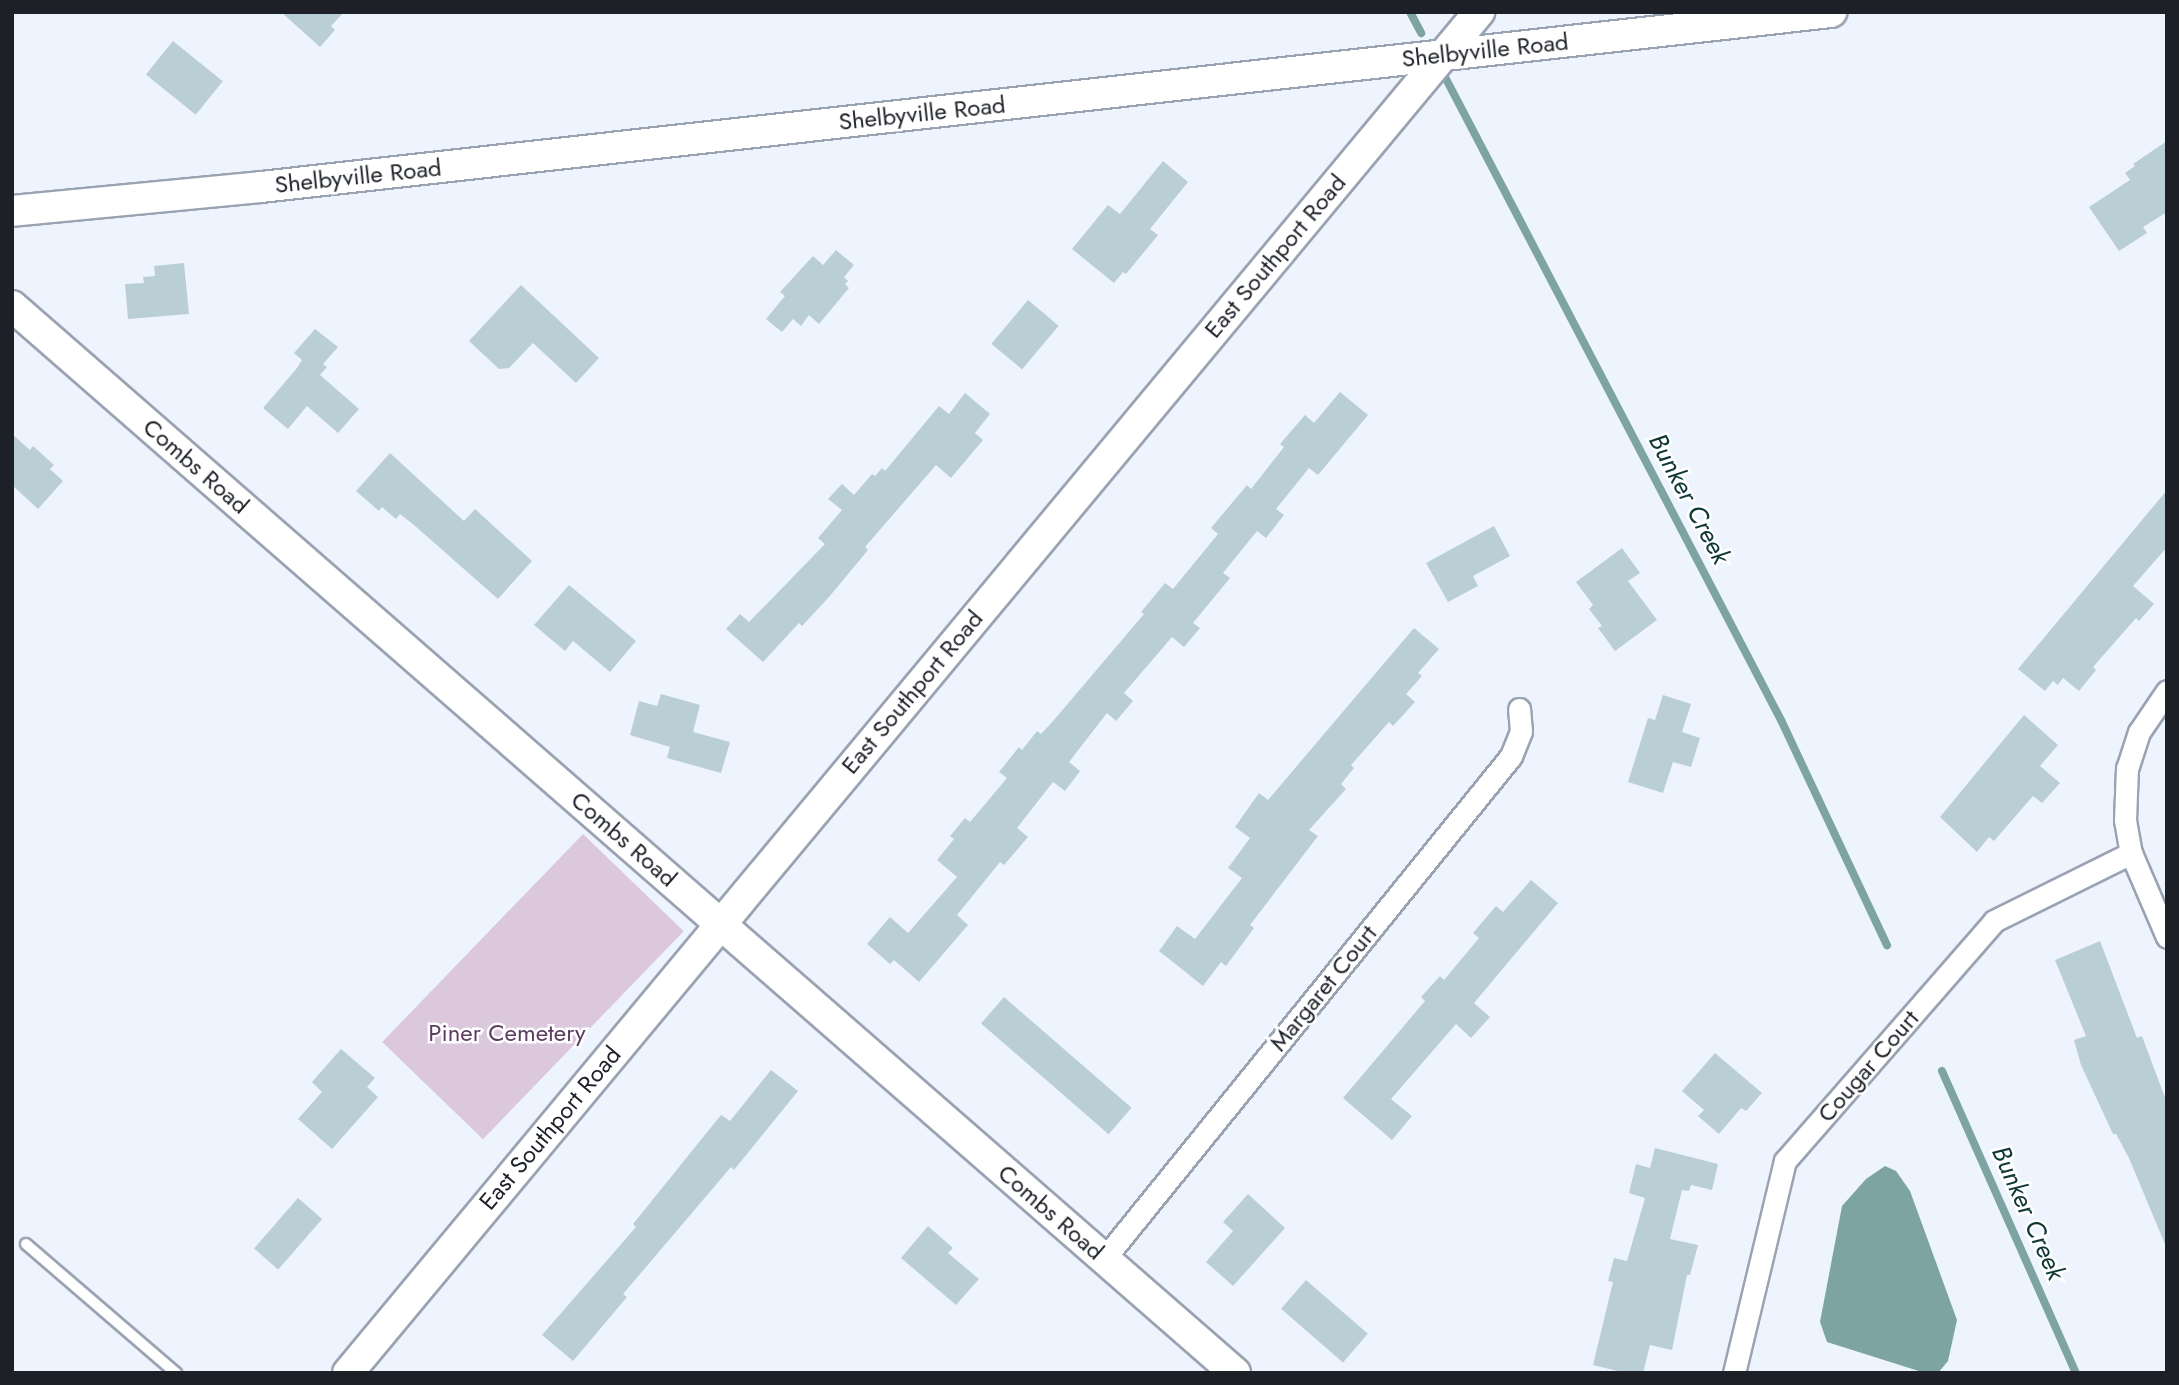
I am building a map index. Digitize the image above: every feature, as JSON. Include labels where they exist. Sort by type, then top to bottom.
[{"type":"main road","name":"East Southport Road","points":[[348,1373],[1479,12]]},
{"type":"main road","name":"Shelbyville Road","points":[[12,211],[261,187],[1831,12]]},
{"type":"main road","name":"Combs Road","points":[[12,306],[1235,1373]]},
{"type":"street","points":[[2167,691],[2139,732],[2127,768],[2125,820],[2131,853],[2167,937]]},
{"type":"street","name":"Margaret Court","points":[[1104,1259],[1511,756],[1521,731],[1519,709]]},
{"type":"street","name":"Cougar Court","points":[[1734,1373],[1785,1161],[1994,921],[2131,853]]},
{"type":"lane","points":[[26,1244],[176,1373]]},
{"type":"green space","name":"Piner Cemetery","points":[[583,834],[684,931],[483,1139],[382,1042]]},
{"type":"shaded area","points":[[1885,1166],[1896,1171],[1910,1191],[1957,1320],[1948,1361],[1938,1373],[1925,1373],[1827,1342],[1820,1322],[1842,1206],[1866,1179]]},
{"type":"building","points":[[281,12],[344,12],[331,26],[335,30],[320,47]]},
{"type":"building","points":[[173,41],[223,81],[196,115],[146,74]]},
{"type":"building","points":[[2167,141],[2167,212],[2143,227],[2147,233],[2119,251],[2089,207],[2130,180],[2125,173],[2135,166],[2133,164]]},
{"type":"building","points":[[1163,161],[1188,182],[1150,229],[1158,235],[1126,274],[1123,272],[1114,283],[1072,249],[1108,205],[1120,214]]},
{"type":"building","points":[[836,250],[854,265],[844,277],[849,288],[819,324],[809,315],[801,326],[793,319],[782,332],[766,319],[785,296],[780,292],[813,256],[823,265]]},
{"type":"building","points":[[184,263],[189,314],[128,319],[125,284],[144,283],[143,277],[155,276],[154,266]]},
{"type":"building","points":[[521,285],[599,358],[576,383],[533,343],[509,368],[499,369],[469,341]]},
{"type":"building","points":[[1028,300],[1059,326],[1022,369],[991,344]]},
{"type":"building","points":[[315,329],[338,347],[323,364],[327,367],[320,375],[359,409],[338,433],[307,406],[288,429],[263,408],[297,368],[302,360],[294,353]]},
{"type":"building","points":[[1340,392],[1368,415],[1318,475],[1309,468],[1276,509],[1284,515],[1266,538],[1257,531],[1223,573],[1230,578],[1193,623],[1200,628],[1184,647],[1172,637],[1124,693],[1133,701],[1116,721],[1107,713],[1069,762],[1080,771],[1065,791],[1053,782],[1017,828],[1028,837],[1004,865],[1000,862],[957,915],[968,925],[919,982],[894,960],[890,964],[867,944],[890,917],[908,933],[957,877],[937,860],[954,839],[950,836],[965,818],[970,822],[1007,778],[999,772],[1019,747],[1022,750],[1037,731],[1041,734],[1054,720],[1144,614],[1141,612],[1165,583],[1173,589],[1218,534],[1211,528],[1247,485],[1251,489],[1284,447],[1280,444],[1305,415],[1314,423]]},
{"type":"building","points":[[965,393],[990,414],[975,433],[983,440],[951,478],[936,465],[865,547],[868,550],[829,597],[802,626],[799,623],[763,662],[726,629],[740,614],[749,622],[825,544],[818,538],[842,510],[828,499],[842,484],[854,495],[872,474],[875,476],[882,468],[885,471],[939,406],[949,414]]},
{"type":"building","points":[[12,434],[30,450],[33,446],[54,465],[50,469],[63,481],[38,509],[12,485]]},
{"type":"building","points":[[390,453],[464,521],[475,509],[532,561],[498,599],[400,514],[396,519],[382,507],[379,511],[356,491]]},
{"type":"building","points":[[2167,490],[2167,547],[2133,586],[2154,604],[2139,621],[2136,618],[2093,667],[2096,670],[2079,691],[2063,678],[2058,685],[2053,681],[2045,691],[2018,669]]},
{"type":"building","points":[[1494,526],[1510,556],[1473,576],[1478,586],[1448,602],[1426,563]]},
{"type":"building","points":[[1622,548],[1640,573],[1628,581],[1657,620],[1615,651],[1598,628],[1602,626],[1589,609],[1593,605],[1576,582]]},
{"type":"building","points":[[569,585],[636,641],[610,672],[573,641],[565,651],[534,625]]},
{"type":"building","points":[[1414,628],[1439,649],[1418,673],[1422,676],[1406,694],[1415,702],[1393,726],[1389,722],[1351,765],[1354,768],[1341,784],[1346,789],[1309,830],[1318,836],[1250,925],[1254,928],[1226,966],[1221,962],[1203,986],[1159,951],[1177,926],[1195,939],[1242,878],[1228,868],[1250,838],[1235,827],[1259,793],[1268,800]]},
{"type":"building","points":[[661,694],[700,705],[693,732],[730,742],[721,773],[667,758],[670,747],[630,735],[639,701],[657,706]]},
{"type":"building","points":[[1663,695],[1691,704],[1682,732],[1700,738],[1691,767],[1673,762],[1663,793],[1628,782],[1648,718],[1655,720]]},
{"type":"building","points":[[2024,715],[2058,745],[2040,766],[2060,783],[2042,803],[2033,796],[1994,841],[1989,837],[1977,852],[1940,817]]},
{"type":"building","points":[[1531,880],[1558,903],[1474,1003],[1490,1017],[1471,1038],[1456,1024],[1391,1099],[1412,1116],[1392,1140],[1343,1098],[1425,1001],[1421,997],[1440,976],[1444,980],[1479,938],[1473,933],[1496,906],[1503,912]]},
{"type":"building","points":[[2100,941],[2137,1038],[2142,1036],[2167,1103],[2167,1249],[2129,1158],[2116,1134],[2113,1134],[2081,1065],[2074,1040],[2086,1036],[2055,960]]},
{"type":"building","points":[[1004,997],[1132,1108],[1109,1134],[981,1023]]},
{"type":"building","points":[[341,1049],[375,1078],[367,1087],[378,1097],[332,1149],[298,1119],[322,1092],[312,1082]]},
{"type":"building","points":[[1715,1053],[1762,1093],[1746,1111],[1741,1108],[1719,1134],[1698,1116],[1704,1110],[1682,1091]]},
{"type":"building","points":[[771,1070],[798,1091],[734,1170],[731,1167],[623,1294],[627,1297],[573,1361],[542,1335],[636,1227],[633,1224],[721,1115],[730,1121]]},
{"type":"building","points":[[1655,1148],[1718,1164],[1712,1190],[1691,1185],[1689,1191],[1682,1190],[1670,1239],[1698,1245],[1690,1275],[1687,1275],[1672,1350],[1650,1345],[1643,1373],[1626,1373],[1593,1365],[1613,1282],[1608,1281],[1614,1258],[1627,1261],[1645,1198],[1629,1193],[1636,1164],[1650,1168]]},
{"type":"building","points":[[1248,1194],[1285,1228],[1233,1286],[1206,1262],[1233,1231],[1223,1222]]},
{"type":"building","points":[[298,1198],[322,1219],[278,1270],[254,1249]]},
{"type":"building","points":[[928,1226],[953,1248],[948,1253],[979,1279],[956,1305],[901,1258]]},
{"type":"building","points":[[1306,1280],[1368,1334],[1343,1362],[1281,1309]]},
{"type":"waterway","name":"Bunker Creek","points":[[1410,12],[1421,33]]},
{"type":"waterway","name":"Bunker Creek","points":[[1445,77],[1781,720],[1887,945]]},
{"type":"waterway","name":"Bunker Creek","points":[[1942,1071],[2076,1373]]}]
